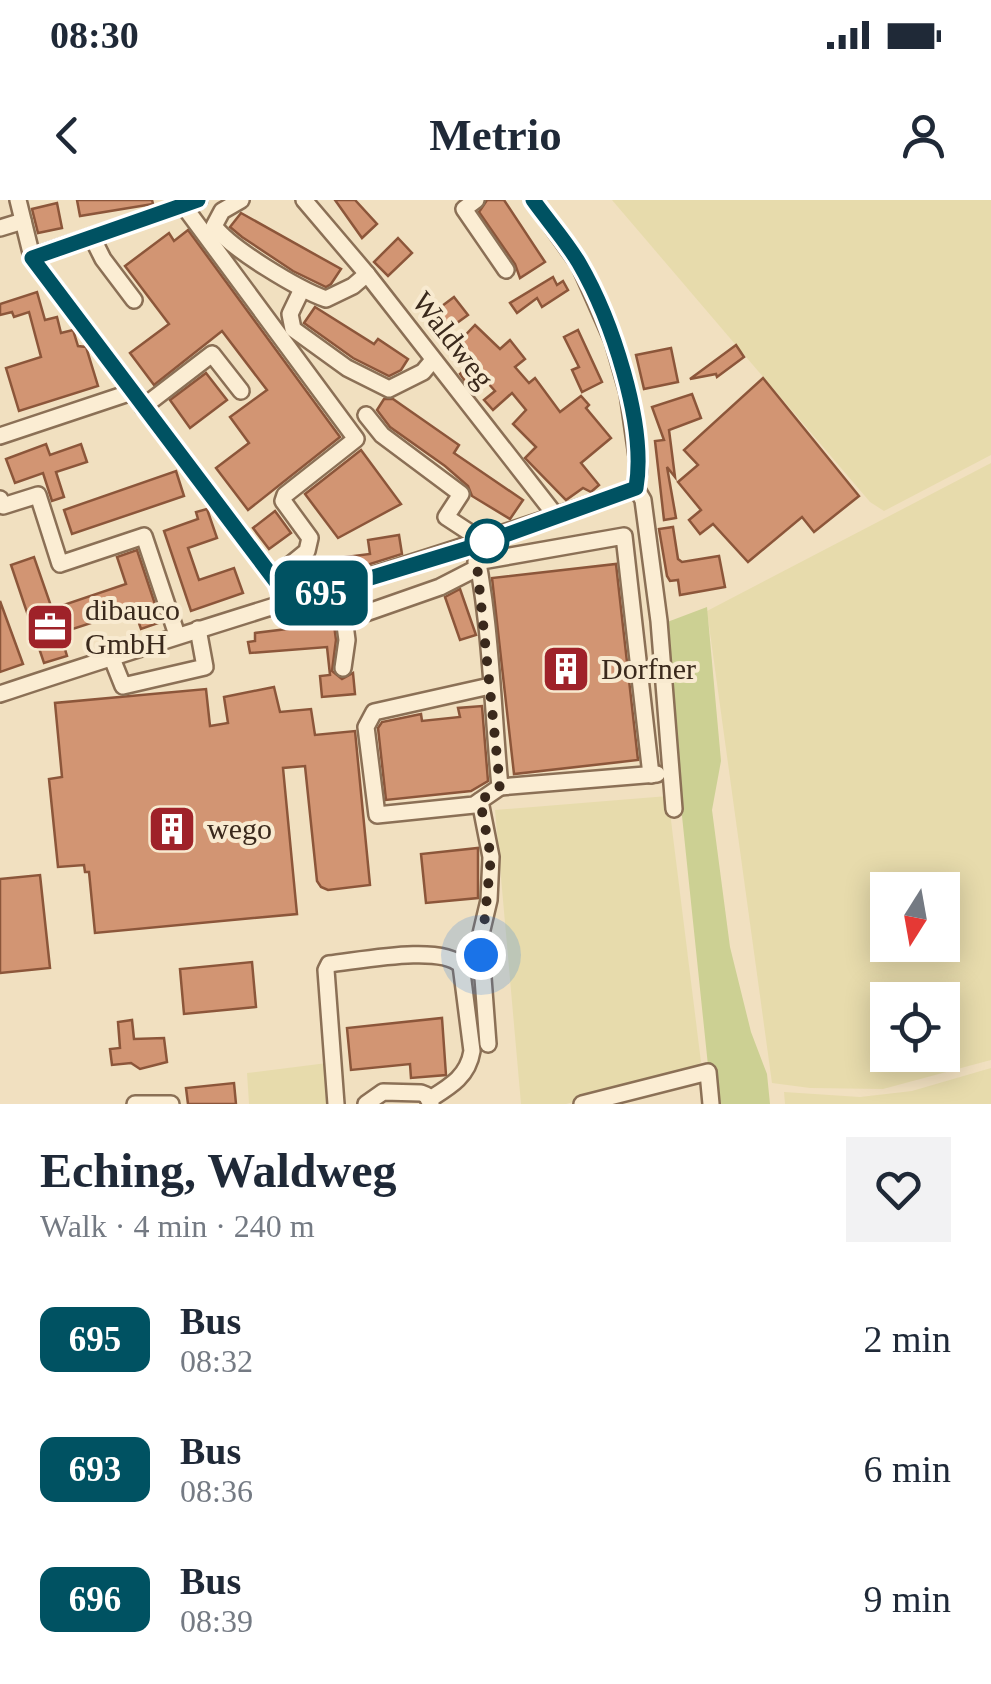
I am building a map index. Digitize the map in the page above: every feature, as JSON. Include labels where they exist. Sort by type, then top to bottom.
[{"type":"street","points":[[18,200],[32,258],[274,578],[285,604]]},
{"type":"street","points":[[241,200],[222,212],[214,226],[226,241],[302,289],[326,299],[367,274]]},
{"type":"street","name":"Waldweg","points":[[304,200],[367,274],[556,516]]},
{"type":"street","points":[[476,200],[464,209],[506,270]]},
{"type":"street","points":[[533,200],[579,264],[613,342],[628,393],[638,450],[636,488],[643,500],[659,621],[674,810]]},
{"type":"street","points":[[32,258],[191,203],[356,440],[285,495],[283,501],[310,538],[307,551],[274,578]]},
{"type":"street","points":[[0,228],[23,221]]},
{"type":"street","points":[[92,236],[134,300]]},
{"type":"street","points":[[302,289],[290,314],[294,329],[369,381],[389,388],[424,372],[434,360]]},
{"type":"street","points":[[143,407],[212,354],[242,391]]},
{"type":"street","points":[[0,436],[132,392]]},
{"type":"street","points":[[366,415],[382,434],[461,494],[446,516],[472,534],[478,559],[503,786]]},
{"type":"street","points":[[360,615],[440,587],[478,559],[556,516],[636,488]]},
{"type":"street","points":[[0,499],[2,506],[38,494],[60,564],[144,536],[176,635]]},
{"type":"street","points":[[0,694],[41,687],[111,656],[340,587],[478,559],[624,536],[651,775]]},
{"type":"street","points":[[478,559],[503,786]]},
{"type":"street","points":[[340,587],[347,640],[343,668]]},
{"type":"street","points":[[111,656],[123,686],[205,667],[198,629]]},
{"type":"street","points":[[490,686],[374,712],[366,728],[377,815],[474,806],[503,786],[671,773]]},
{"type":"street","points":[[480,801],[491,857],[489,900],[480,938],[488,1044]]},
{"type":"street","points":[[336,1104],[326,970],[329,964],[415,955],[451,956],[461,965],[472,1051],[470,1062],[455,1083],[430,1101],[421,1093],[383,1092],[366,1104]]},
{"type":"street","points":[[582,1104],[708,1072],[711,1104]]},
{"type":"street","points":[[135,1104],[171,1104]]},
{"type":"shaded area","points":[[612,200],[991,200],[991,455],[884,511],[870,502]]},
{"type":"shaded area","points":[[991,463],[991,1060],[960,1068],[960,982],[870,982],[870,1072],[946,1072],[883,1089],[772,1083],[707,611]]},
{"type":"shaded area","points":[[668,796],[701,1062],[693,1070],[566,1104],[521,1104],[495,810]]},
{"type":"shaded area","points":[[327,1063],[331,1104],[249,1104],[247,1073]]},
{"type":"shaded area","points":[[991,1068],[991,1104],[785,1104],[784,1092],[860,1097],[912,1091]]},
{"type":"green space","points":[[707,607],[721,761],[712,810],[730,947],[751,1032],[767,1074],[770,1104],[712,1104],[662,624]]},
{"type":"building","points":[[77,200],[152,200],[153,204],[80,216]]},
{"type":"building","points":[[335,200],[355,200],[377,224],[362,238]]},
{"type":"building","points":[[487,200],[504,200],[545,262],[520,278],[515,264],[479,212]]},
{"type":"building","points":[[57,203],[62,228],[38,233],[32,209]]},
{"type":"building","points":[[241,213],[341,269],[331,284],[326,287],[293,271],[242,237],[230,227]]},
{"type":"building","points":[[188,230],[340,437],[248,510],[216,468],[249,443],[230,417],[267,390],[222,331],[154,385],[130,353],[169,324],[125,266],[169,233],[174,241]]},
{"type":"building","points":[[398,238],[412,253],[388,276],[374,262]]},
{"type":"building","points":[[553,277],[557,285],[563,281],[568,290],[542,307],[537,298],[517,313],[510,303]]},
{"type":"building","points":[[37,292],[45,320],[57,317],[61,333],[73,330],[78,346],[86,347],[98,386],[19,411],[6,368],[41,357],[29,312],[14,317],[12,312],[0,315],[0,304]]},
{"type":"building","points":[[454,297],[468,315],[443,333],[430,315]]},
{"type":"building","points":[[315,307],[374,344],[378,339],[408,359],[401,370],[389,376],[353,358],[304,323]]},
{"type":"building","points":[[475,325],[500,349],[510,340],[525,359],[515,367],[529,383],[535,378],[560,412],[581,396],[589,405],[586,408],[611,438],[581,463],[599,485],[591,492],[583,488],[566,500],[525,458],[536,447],[513,424],[526,410],[512,393],[493,410],[484,400],[495,391],[479,373],[467,384],[460,374],[473,363],[455,346]]},
{"type":"building","points":[[578,330],[602,382],[582,392],[572,370],[579,367],[564,337]]},
{"type":"building","points":[[736,345],[744,357],[717,377],[716,374],[690,379]]},
{"type":"building","points":[[671,348],[678,382],[644,389],[636,355]]},
{"type":"building","points":[[206,373],[227,400],[190,428],[170,400]]},
{"type":"building","points":[[763,378],[859,496],[814,532],[802,517],[748,562],[713,524],[700,534],[689,520],[701,510],[678,482],[698,465],[684,450]]},
{"type":"building","points":[[692,394],[701,418],[669,430],[675,477],[667,467],[676,518],[664,520],[655,441],[664,440],[652,407]]},
{"type":"building","points":[[384,399],[393,399],[459,445],[454,453],[523,500],[510,519],[472,496],[468,486],[445,466],[390,427],[377,410]]},
{"type":"building","points":[[46,444],[50,455],[81,444],[87,462],[56,472],[64,497],[52,501],[43,473],[15,483],[6,459]]},
{"type":"building","points":[[361,450],[401,504],[338,538],[305,494]]},
{"type":"building","points":[[176,471],[184,496],[72,534],[64,510]]},
{"type":"building","points":[[207,509],[217,538],[188,548],[199,580],[234,568],[243,593],[191,611],[164,531],[198,519],[196,512]]},
{"type":"building","points":[[275,511],[291,533],[269,549],[253,528]]},
{"type":"building","points":[[673,527],[678,559],[682,562],[719,556],[725,587],[680,595],[678,580],[670,581],[667,576],[659,529]]},
{"type":"building","points":[[399,535],[402,554],[302,584],[295,576],[314,561],[370,554],[368,540]]},
{"type":"building","points":[[137,550],[161,622],[141,629],[134,609],[60,633],[67,656],[44,663],[11,565],[34,557],[52,609],[126,584],[117,557]]},
{"type":"building","name":"Dorfner","points":[[616,564],[638,760],[514,774],[492,578]]},
{"type":"building","points":[[460,589],[476,635],[460,640],[445,597]]},
{"type":"building","points":[[0,601],[23,664],[0,672]]},
{"type":"building","points":[[333,617],[336,640],[332,671],[342,679],[353,673],[355,694],[322,697],[320,676],[330,675],[327,647],[250,653],[248,642],[255,641],[255,633],[320,625],[319,618]]},
{"type":"building","name":"wego","points":[[274,687],[280,712],[311,709],[315,735],[355,731],[370,885],[328,890],[321,887],[317,881],[305,766],[283,768],[297,914],[95,933],[89,872],[85,872],[84,865],[58,867],[49,779],[62,777],[55,703],[206,689],[210,726],[228,723],[224,697]]},
{"type":"building","points":[[482,706],[488,781],[471,791],[386,800],[378,728],[382,722],[421,714],[422,721],[460,717],[458,708]]},
{"type":"building","points":[[478,848],[478,898],[426,903],[421,854]]},
{"type":"building","points":[[40,875],[50,968],[0,973],[0,879]]},
{"type":"building","points":[[252,962],[256,1007],[184,1014],[180,969]]},
{"type":"building","points":[[442,1018],[446,1075],[411,1078],[410,1064],[351,1070],[347,1028]]},
{"type":"building","points":[[132,1020],[134,1039],[164,1038],[167,1062],[140,1069],[131,1063],[112,1065],[110,1049],[120,1048],[118,1022]]},
{"type":"building","points":[[234,1083],[236,1104],[188,1104],[186,1088]]},
{"type":"bus line","name":"695","points":[[198,200],[32,258],[277,583],[285,604],[475,546],[636,488],[640,470],[638,450],[628,393],[613,342],[579,264],[533,200]]},
{"type":"place","name":"dibauco GmbH","points":[[50,627]]},
{"type":"place","name":"Dorfner","points":[[566,669]]},
{"type":"place","name":"wego","points":[[172,829]]},
{"type":"route","points":[[481,955],[491,857],[480,801],[500,786],[475,546],[487,541]]}]
